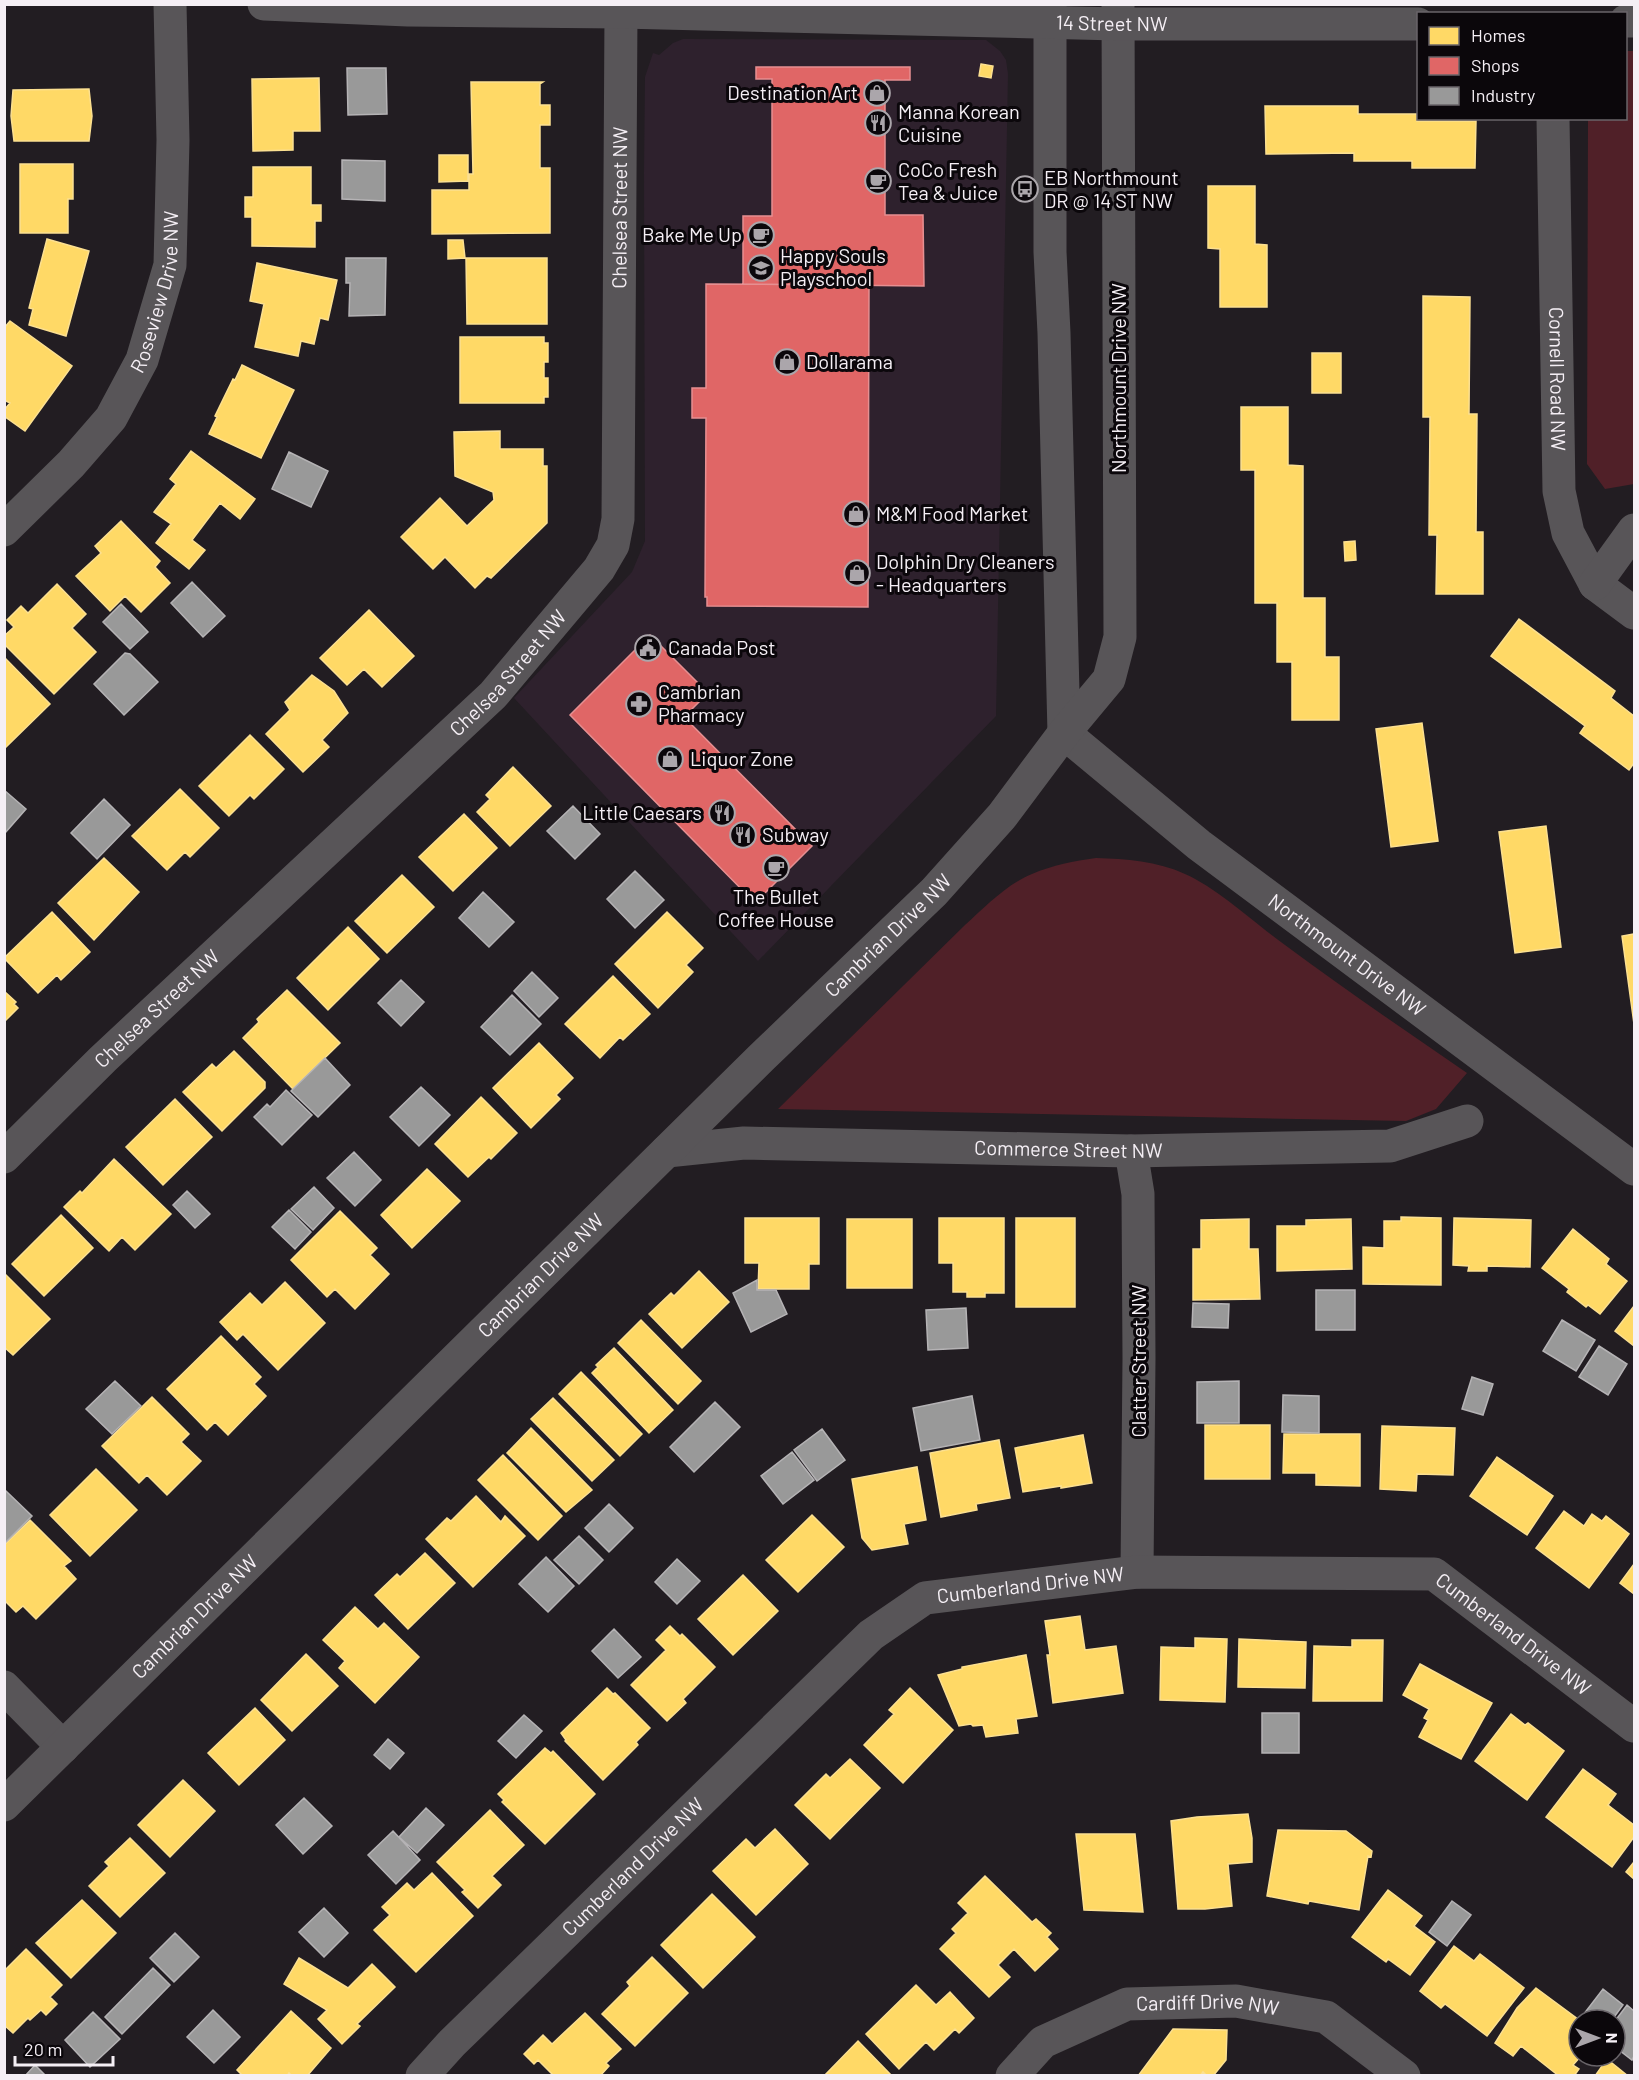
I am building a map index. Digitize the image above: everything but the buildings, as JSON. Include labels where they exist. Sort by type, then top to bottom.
[{"type":"street","name":"Roseview Drive NW","points":[[4,530],[71,464],[111,418],[142,360],[170,265],[173,140],[170,4]]},
{"type":"street","name":"14 Street NW","points":[[264,4],[408,10],[1118,14],[1417,24]]},
{"type":"street","name":"Chelsea Street NW","points":[[4,1157],[103,1059],[493,695],[598,569],[613,545],[618,519],[621,12]]},
{"type":"street","points":[[1050,13],[1050,252],[1064,733]]},
{"type":"street","name":"Northmount Drive NW","points":[[1118,14],[1120,637],[1109,679],[1064,733],[1199,845],[1635,1169]]},
{"type":"street","name":"Cornell Road NW","points":[[1553,120],[1559,491],[1568,533],[1595,584],[1635,613]]},
{"type":"street","points":[[1595,584],[1635,530]]},
{"type":"street","name":"Cambrian Drive NW","points":[[4,1805],[667,1151],[934,892],[1002,816],[1064,733]]},
{"type":"street","name":"Commerce Street NW","points":[[667,1151],[744,1143],[1131,1151],[1390,1146],[1467,1121]]},
{"type":"street","name":"Clatter Street NW","points":[[1131,1151],[1138,1194],[1137,1572]]},
{"type":"street","name":"Cumberland Drive NW","points":[[422,2076],[461,2034],[872,1635],[925,1598],[1137,1572],[1434,1574],[1635,1726]]},
{"type":"street","points":[[4,1687],[63,1747]]},
{"type":"street","name":"Cardiff Drive NW","points":[[1012,2076],[1043,2042],[1127,2004],[1236,2001],[1326,2017],[1404,2076]]},
{"type":"shaded area","points":[[683,39],[986,40],[1000,51],[1006,60],[1008,74],[996,716],[758,961],[514,698],[632,572],[645,541],[645,77],[653,53],[659,55],[673,43]]},
{"type":"shaded area","points":[[1627,51],[1634,51],[1634,484],[1605,489],[1587,464],[1588,120],[1627,120]]},
{"type":"shaded area","points":[[1096,858],[1152,863],[1198,880],[1330,978],[1467,1073],[1436,1109],[1406,1121],[778,1109],[965,925],[1005,890],[1023,878],[1040,871]]},
{"type":"place","name":"Destination Art","points":[[877,93]]},
{"type":"place","name":"Manna Korean Cuisine","points":[[878,123]]},
{"type":"place","name":"CoCo Fresh Tea & Juice","points":[[878,181]]},
{"type":"place","name":"EB Northmount DR @ 14 ST NW","points":[[1025,189]]},
{"type":"place","name":"Bake Me Up","points":[[761,235]]},
{"type":"place","name":"Happy Souls Playschool","points":[[761,268]]},
{"type":"place","name":"Dollarama","points":[[787,362]]},
{"type":"place","name":"M&M Food Market","points":[[856,514]]},
{"type":"place","name":"Dolphin Dry Cleaners - Headquarters","points":[[857,573]]},
{"type":"place","name":"Canada Post","points":[[648,648]]},
{"type":"place","name":"Cambrian Pharmacy","points":[[639,704]]},
{"type":"place","name":"Liquor Zone","points":[[670,759]]},
{"type":"place","name":"Little Caesars","points":[[722,813]]},
{"type":"place","name":"Subway","points":[[743,835]]},
{"type":"place","name":"The Bullet Coffee House","points":[[776,868]]}]
